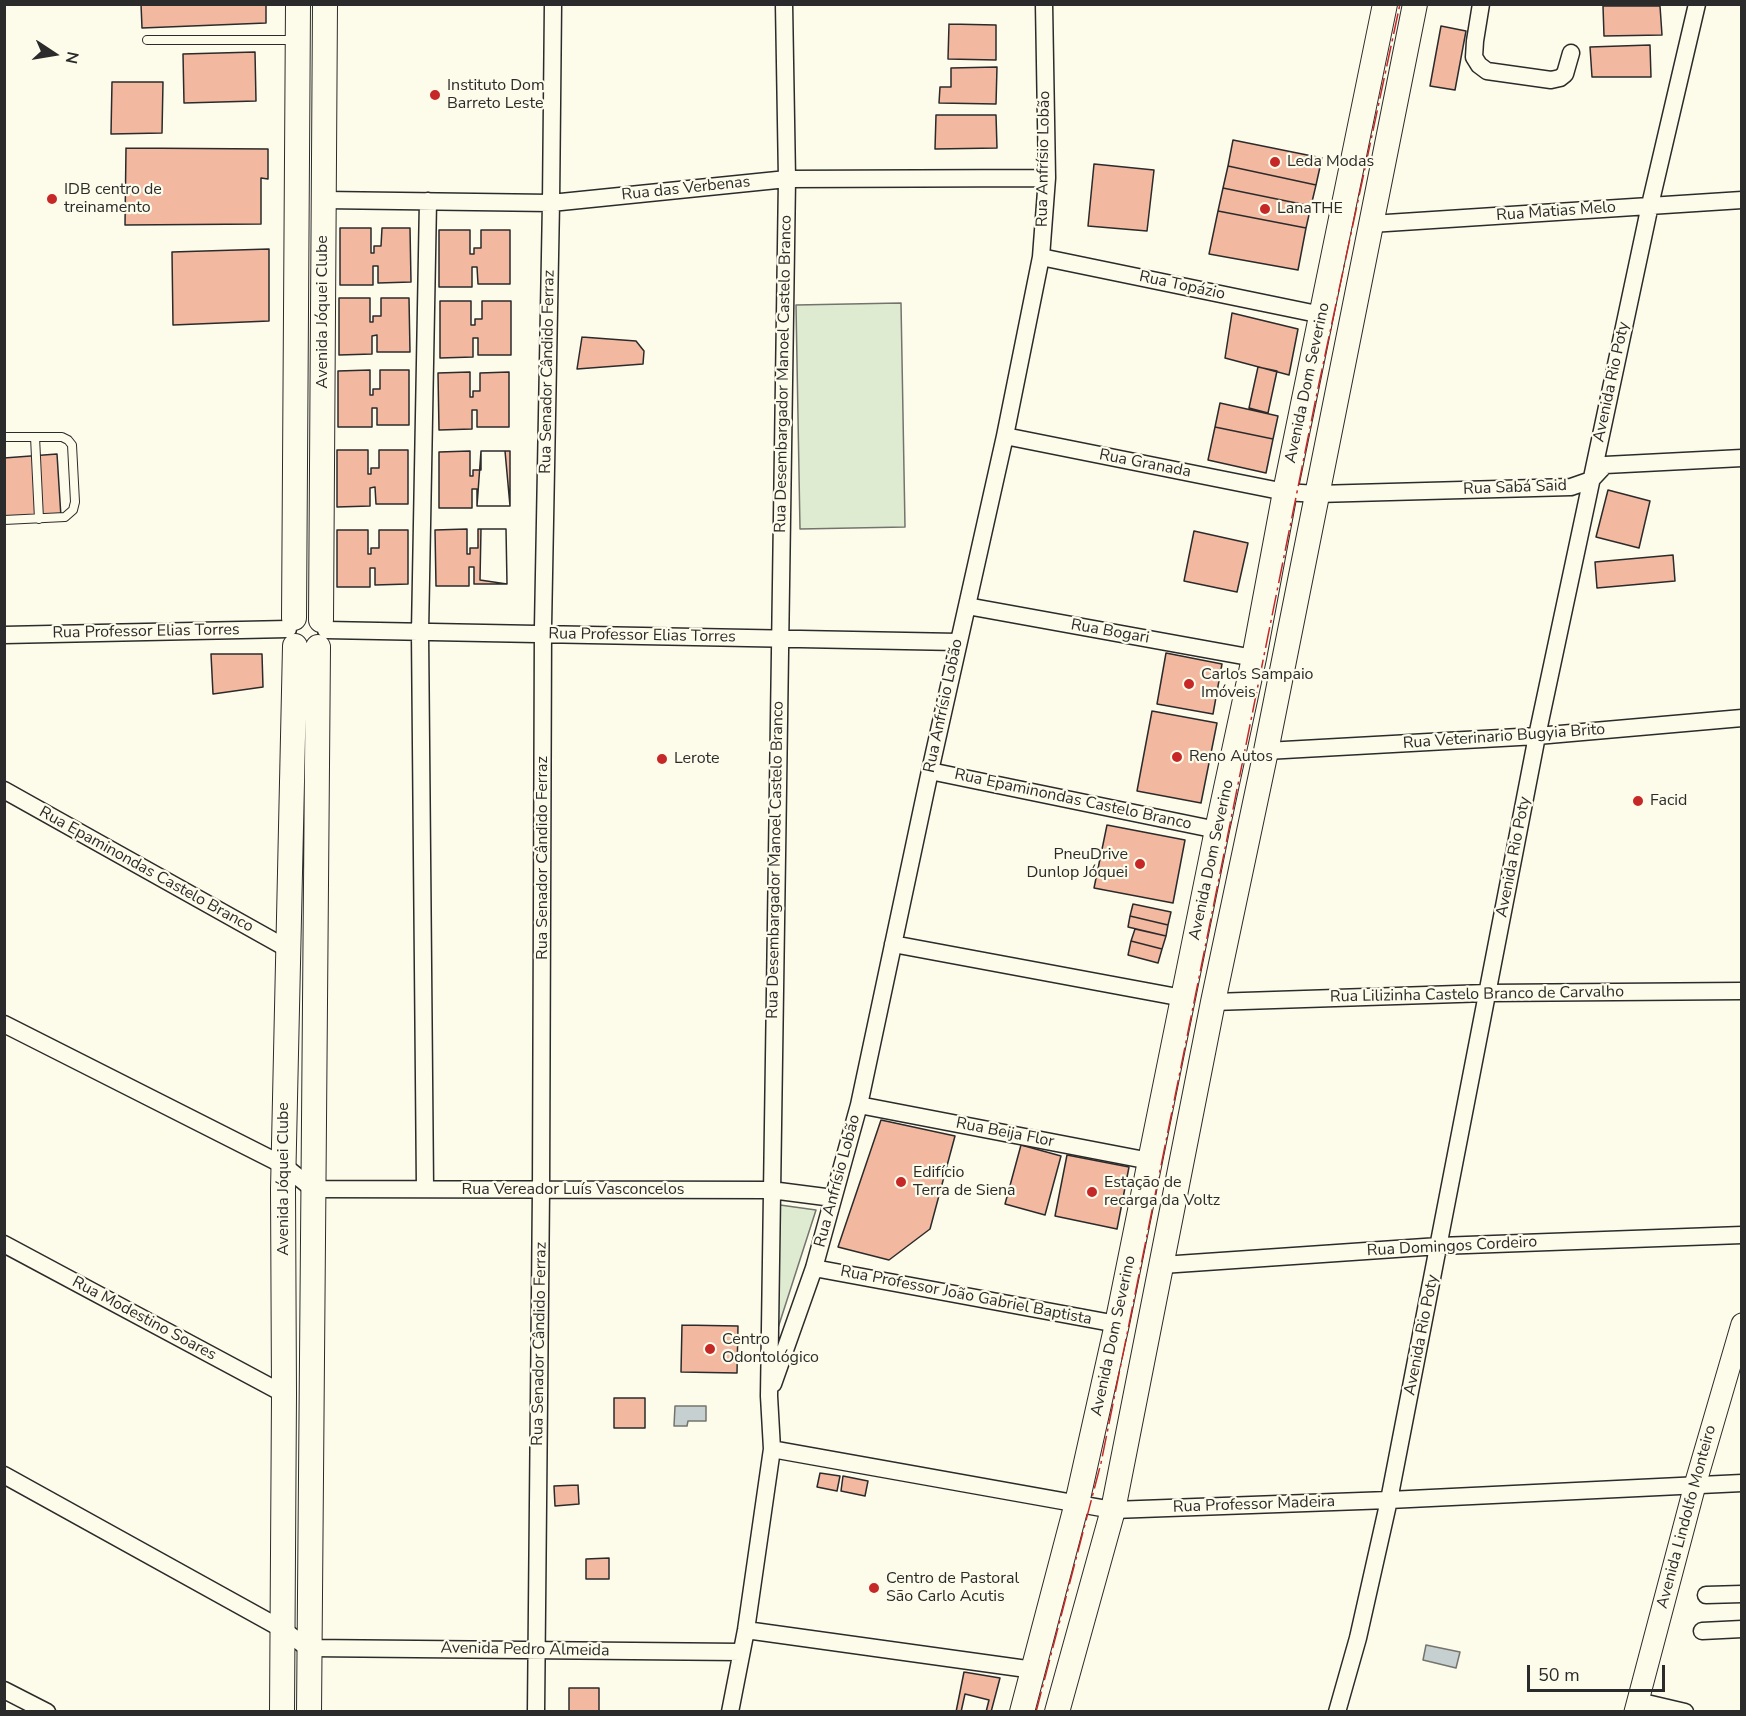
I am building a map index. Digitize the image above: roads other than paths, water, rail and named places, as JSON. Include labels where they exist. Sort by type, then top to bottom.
[{"type":"main road","name":"Avenida Jóquei Clube","points":[[298,4],[296,199],[307,632],[313,1189],[309,1712]]},
{"type":"main road","name":"Avenida Jóquei Clube","points":[[282,1712],[284,1165],[288,949],[307,632],[324,200],[325,4]]},
{"type":"main road","name":"Avenida Dom Severino","points":[[1022,1712],[1077,1503],[1117,1324],[1385,4]]},
{"type":"main road","name":"Avenida Dom Severino","points":[[1057,1712],[1113,1510],[1213,1002],[1266,751],[1415,4]]},
{"type":"main road","points":[[296,199],[324,200]]},
{"type":"street","name":"Rua Senador Cândido Ferraz","points":[[536,1712],[543,634],[551,203],[552,4]]},
{"type":"street","name":"Rua Desembargador Manoel Castelo Branco","points":[[730,1712],[746,1630],[772,1449],[769,1396],[771,1191],[787,179],[784,4]]},
{"type":"street","name":"Rua Anfrísio Lobão","points":[[769,1396],[814,1268],[859,1105],[958,642],[1005,435],[1041,256],[1047,178],[1044,4]]},
{"type":"street","points":[[1481,4],[1474,57],[1487,71],[1551,80],[1565,74],[1572,53]]},
{"type":"street","name":"Avenida Rio Poty","points":[[1337,1712],[1358,1638],[1389,1500],[1537,736],[1650,205],[1696,4]]},
{"type":"street","name":"Rua das Verbenas","points":[[324,200],[551,203],[787,179],[1047,178]]},
{"type":"street","name":"Rua Matias Melo","points":[[1371,224],[1742,200]]},
{"type":"street","points":[[425,1190],[420,632],[428,201]]},
{"type":"street","name":"Rua Topázio","points":[[1041,256],[1322,315]]},
{"type":"street","name":"Rua Granada","points":[[1005,435],[1285,492],[1317,494]]},
{"type":"street","name":"Rua Sabá Said","points":[[1317,494],[1571,487],[1591,480],[1605,465],[1742,458]]},
{"type":"street","name":"Rua Bogari","points":[[966,606],[1254,658]]},
{"type":"street","name":"Rua Professor Elias Torres","points":[[4,635],[420,632],[958,642]]},
{"type":"street","name":"Rua Veterinario Bugyia Brito","points":[[1266,751],[1537,736],[1742,718]]},
{"type":"street","name":"Rua Epaminondas Castelo Branco","points":[[930,771],[1217,830]]},
{"type":"street","name":"Rua Epaminondas Castelo Branco","points":[[4,790],[288,949]]},
{"type":"street","points":[[893,944],[1183,998]]},
{"type":"street","name":"Rua Lilizinha Castelo Branco de Carvalho","points":[[1213,1002],[1488,993],[1742,991]]},
{"type":"street","points":[[4,1024],[284,1165],[313,1189]]},
{"type":"street","name":"Rua Beija Flor","points":[[859,1105],[1150,1161]]},
{"type":"street","name":"Rua Vereador Luís Vasconcelos","points":[[313,1189],[771,1191],[833,1198]]},
{"type":"street","name":"Rua Domingos Cordeiro","points":[[1162,1265],[1439,1246],[1742,1235]]},
{"type":"street","name":"Rua Modestino Soares","points":[[4,1244],[284,1394]]},
{"type":"street","name":"Rua Professor João Gabriel Baptista","points":[[814,1268],[1117,1324]]},
{"type":"street","name":"Avenida Lindolfo Monteiro","points":[[1637,1706],[1695,1485],[1742,1324]]},
{"type":"street","name":"Rua Professor Madeira","points":[[772,1449],[1113,1510],[1389,1500],[1742,1483]]},
{"type":"street","points":[[4,1475],[282,1629],[308,1648]]},
{"type":"street","points":[[1706,1595],[1742,1594]]},
{"type":"street","points":[[1702,1631],[1742,1629]]},
{"type":"street","points":[[746,1630],[1034,1670]]},
{"type":"street","name":"Avenida Pedro Almeida","points":[[308,1648],[741,1652]]},
{"type":"street","points":[[4,1690],[47,1712]]},
{"type":"street","points":[[1637,1706],[1685,1712]]},
{"type":"lane","points":[[147,40],[297,40]]},
{"type":"lane","points":[[4,437],[62,437],[68,440],[72,445],[75,502],[73,510],[65,517],[4,520]]},
{"type":"lane","points":[[35,437],[39,519]]},
{"type":"place","name":"Instituto Dom Barreto Leste","points":[[435,95]]},
{"type":"place","name":"Leda Modas","points":[[1275,162]]},
{"type":"place","name":"IDB centro de treinamento","points":[[52,199]]},
{"type":"place","name":"LanaTHE","points":[[1265,209]]},
{"type":"place","name":"Carlos Sampaio Imóveis","points":[[1189,684]]},
{"type":"place","name":"Reno Autos","points":[[1177,757]]},
{"type":"place","name":"Lerote","points":[[662,759]]},
{"type":"place","name":"Facid","points":[[1638,801]]},
{"type":"place","name":"PneuDrive Dunlop Jóquei","points":[[1140,864]]},
{"type":"place","name":"Edifício Terra de Siena","points":[[901,1182]]},
{"type":"place","name":"Estação de recarga da Voltz","points":[[1092,1192]]},
{"type":"place","name":"Centro Odontológico","points":[[710,1349]]},
{"type":"place","name":"Centro de Pastoral São Carlo Acutis","points":[[874,1588]]}]
